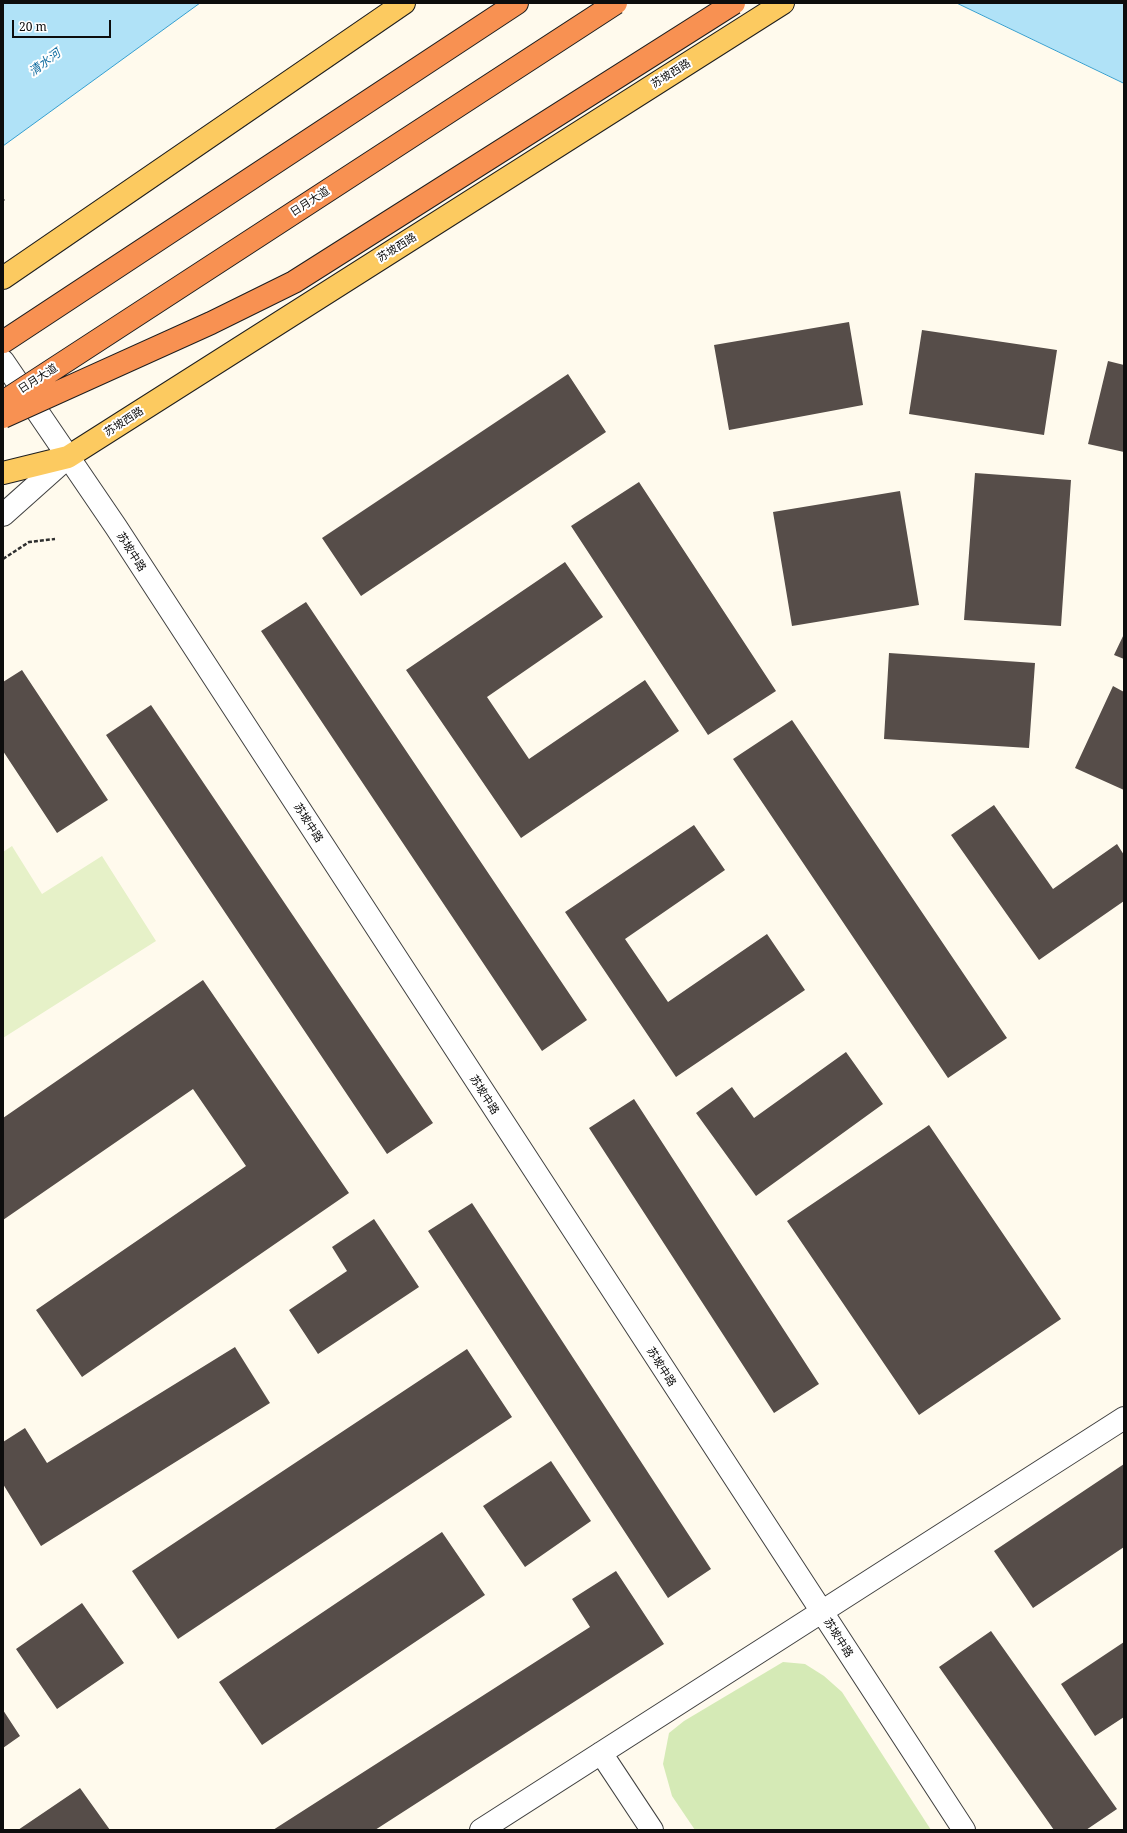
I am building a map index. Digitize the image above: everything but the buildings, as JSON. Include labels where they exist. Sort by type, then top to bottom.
[{"type":"highway","points":[[3,342],[517,3]]},
{"type":"highway","name":"日月大道","points":[[3,402],[616,3]]},
{"type":"highway","points":[[3,416],[211,323],[294,282],[734,3]]},
{"type":"main road","points":[[3,278],[404,3]]},
{"type":"main road","name":"苏坡西路","points":[[3,473],[68,457],[783,3]]},
{"type":"street","name":"苏坡中路","points":[[3,361],[116,528],[821,1613],[964,1830]]},
{"type":"street","points":[[3,515],[68,457]]},
{"type":"street","points":[[481,1830],[1124,1418]]},
{"type":"street","points":[[601,1753],[652,1830]]},
{"type":"path","points":[[3,559],[29,542],[55,539]]},
{"type":"green space","points":[[12,846],[42,894],[102,856],[156,941],[3,1038],[3,852]]},
{"type":"green space","points":[[783,1662],[805,1664],[824,1676],[842,1692],[931,1830],[695,1830],[672,1796],[663,1764],[669,1733],[684,1721]]},
{"type":"water","name":"清水河","points":[[3,3],[200,3],[3,146]]},
{"type":"water","points":[[957,3],[1124,3],[1124,83]]}]
